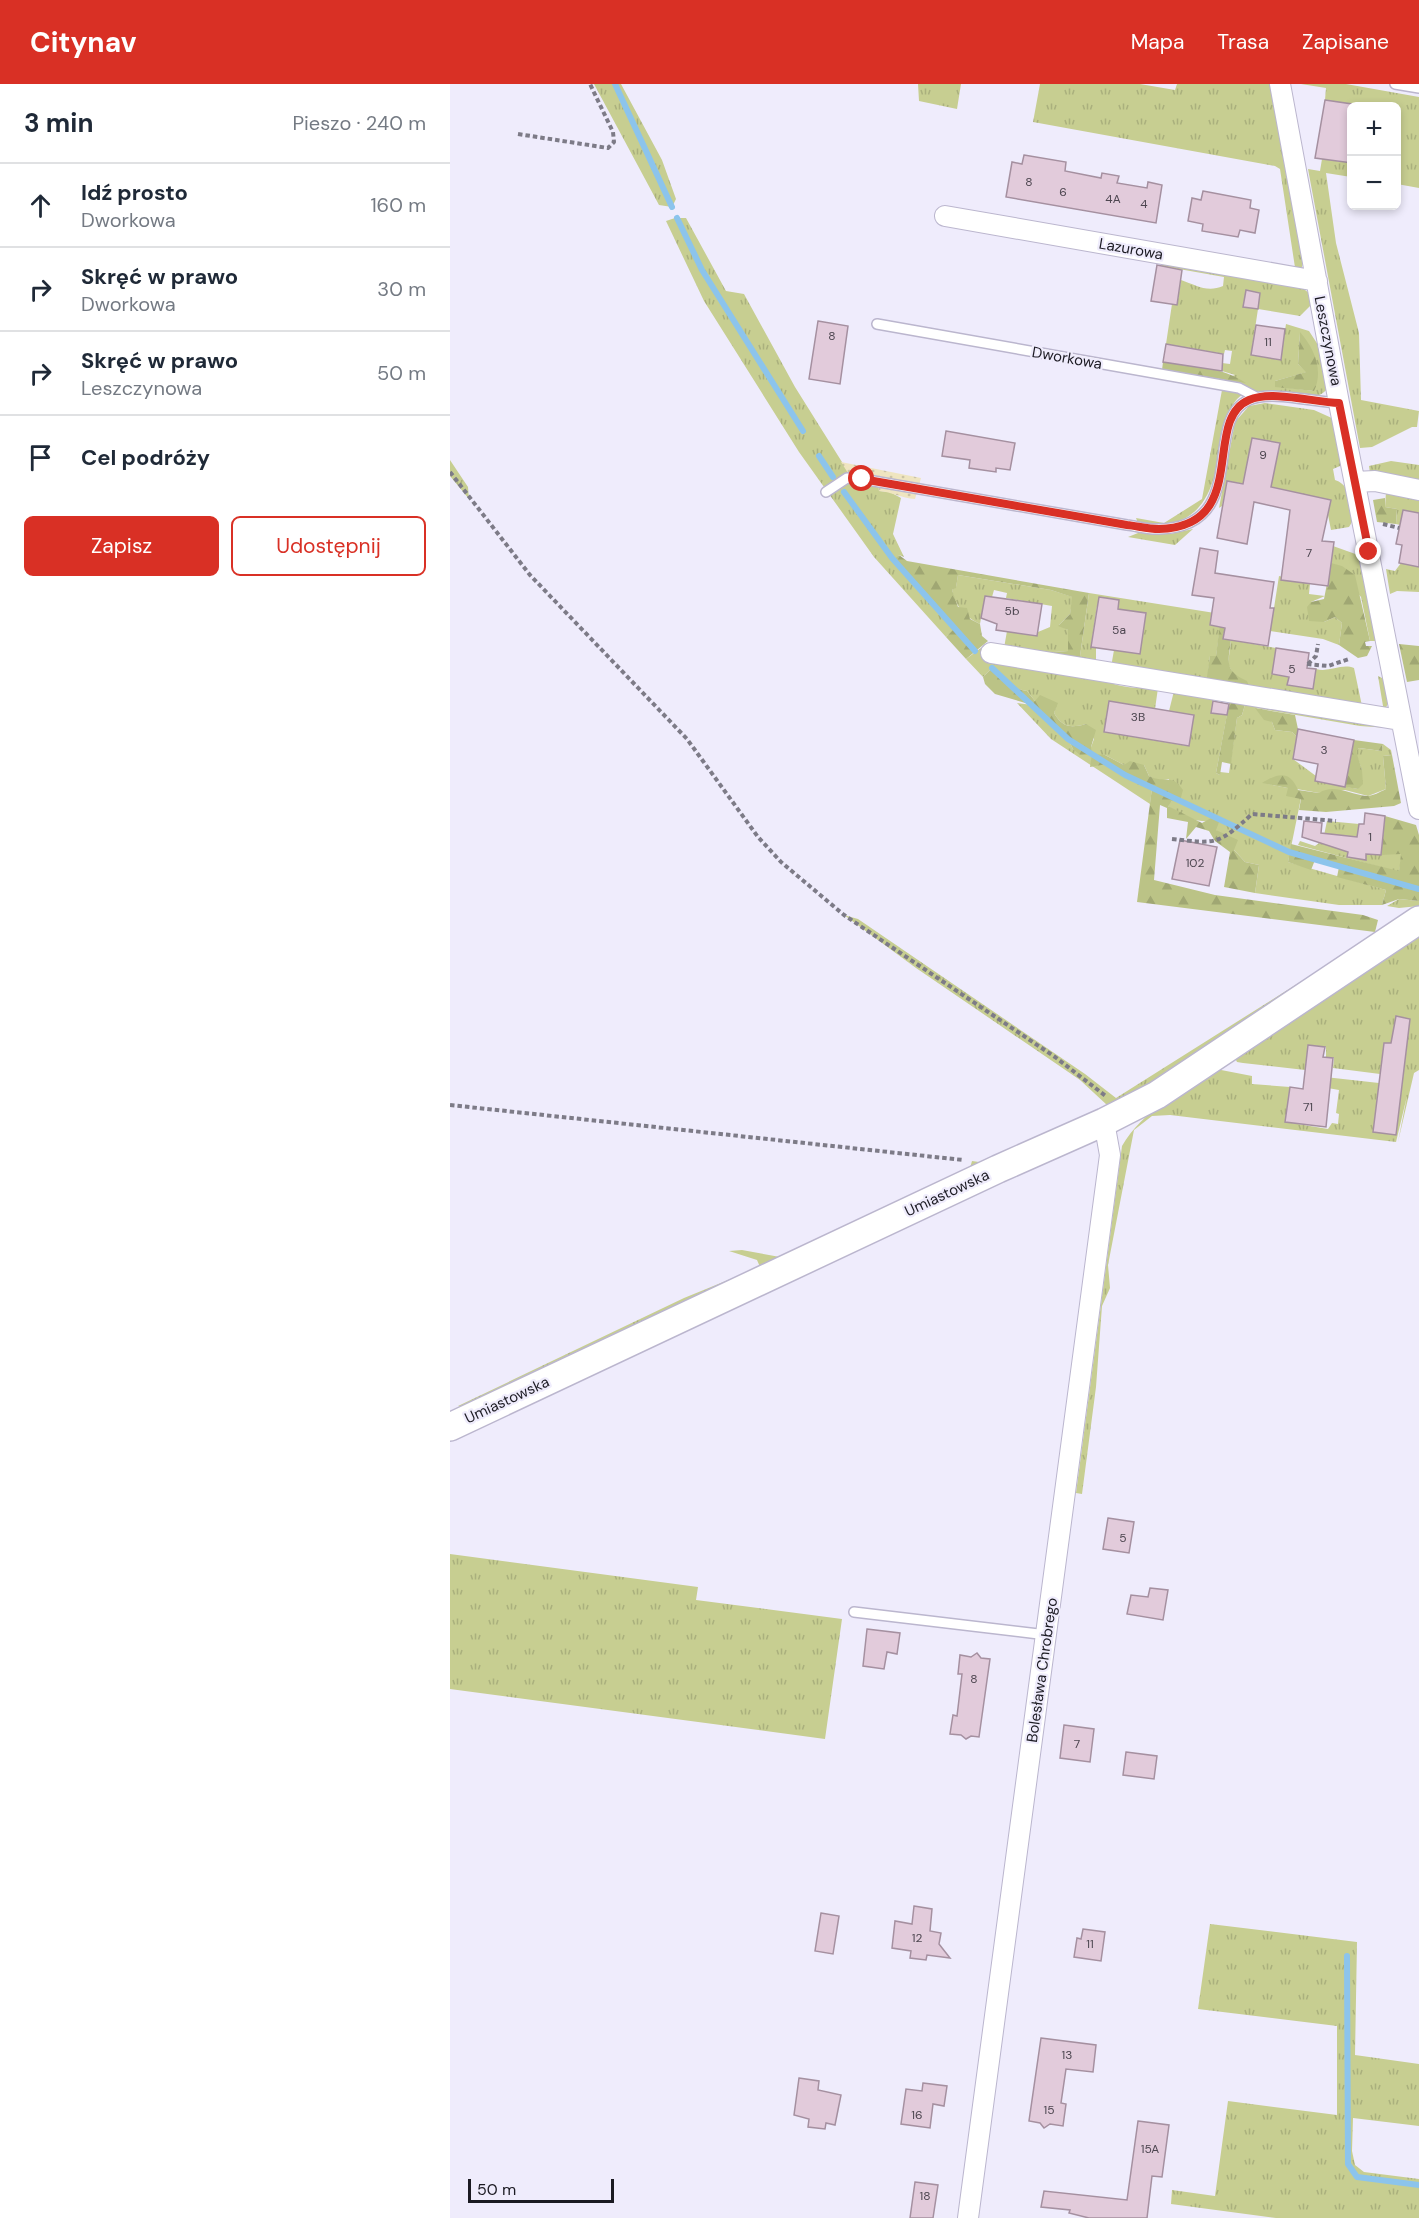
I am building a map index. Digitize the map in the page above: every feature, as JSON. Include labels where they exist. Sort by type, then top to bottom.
[{"type":"main road","name":"Umiastowska","points":[[451,1427],[998,1168],[1113,1118],[1156,1095],[1419,920]]},
{"type":"street","name":"Leszczynowa","points":[[1280,84],[1339,403],[1419,809]]},
{"type":"street","name":"Lazurowa","points":[[945,216],[1317,281]]},
{"type":"street","points":[[1355,482],[1375,481],[1419,490]]},
{"type":"street","points":[[991,653],[1400,720]]},
{"type":"street","name":"Bolesława Chrobrego","points":[[968,2218],[1047,1635],[1113,1118]]},
{"type":"lane","points":[[1395,84],[1419,88]]},
{"type":"lane","name":"Dworkowa","points":[[877,324],[1239,388],[1256,397],[1271,395],[1339,403]]},
{"type":"lane","points":[[826,492],[847,478],[862,479],[1127,525],[1158,529],[1176,527],[1199,518],[1210,507],[1219,484],[1234,415],[1245,401],[1256,397]]},
{"type":"lane","points":[[854,1612],[1047,1635]]},
{"type":"path","points":[[518,134],[608,148],[614,142],[614,132],[590,84]]},
{"type":"path","points":[[450,472],[536,583],[687,739],[758,837],[788,869],[844,915],[1055,1057],[1105,1095],[1113,1118]]},
{"type":"path","points":[[1378,523],[1400,528]]},
{"type":"path","points":[[1318,644],[1316,656],[1307,664],[1328,666],[1349,658]]},
{"type":"path","points":[[1172,839],[1210,843],[1232,832],[1252,814],[1336,821]]},
{"type":"path","points":[[450,1105],[972,1161],[998,1168]]},
{"type":"green space","points":[[594,84],[621,84],[662,160],[676,199],[672,207],[659,205]]},
{"type":"green space","points":[[918,84],[961,84],[957,109],[919,101]]},
{"type":"green space","points":[[1040,84],[1140,84],[1175,90],[1177,84],[1271,84],[1304,260],[1300,273],[1301,287],[1309,293],[1311,305],[1300,316],[1258,309],[1251,355],[1280,360],[1286,324],[1309,331],[1322,351],[1326,390],[1320,395],[1303,398],[1257,391],[1239,397],[1229,414],[1210,489],[1197,510],[1174,522],[1165,523],[1202,499],[1224,379],[1235,375],[1222,371],[1222,363],[1230,364],[1232,351],[1225,350],[1224,354],[1166,344],[1172,304],[1177,305],[1181,280],[1202,288],[1212,289],[1223,286],[1224,277],[1162,266],[1165,249],[1296,274],[1280,169],[1275,166],[1033,122]],"holes":[[[1246,291],[1260,293],[1257,309],[1243,307]],[[1300,333],[1314,391],[1275,386],[1275,381],[1307,372],[1298,364]]]},
{"type":"green space","points":[[1301,84],[1346,84],[1419,97],[1419,188],[1401,185],[1401,102],[1347,103],[1325,100],[1326,88]]},
{"type":"green space","points":[[1322,159],[1347,162],[1347,176],[1326,173],[1336,243],[1359,333],[1361,400],[1419,411],[1417,427],[1412,427],[1372,447],[1360,448],[1308,169],[1320,171]]},
{"type":"green space","points":[[686,218],[726,291],[744,294],[795,387],[852,478],[878,482],[879,491],[890,492],[901,498],[893,534],[904,557],[899,555],[895,561],[954,630],[946,637],[874,557],[799,452],[704,301],[666,221]]},
{"type":"green space","points":[[1300,332],[1310,345],[1318,367],[1314,391],[1275,387],[1275,381],[1306,372],[1298,364]]},
{"type":"green space","points":[[1163,362],[1217,370],[1246,383],[1162,370]]},
{"type":"green space","points":[[1265,403],[1314,410],[1334,419],[1342,457],[1340,466],[1333,469],[1335,480],[1345,487],[1352,500],[1353,515],[1349,527],[1331,530],[1328,515],[1330,500],[1258,484],[1257,486],[1227,481],[1222,506],[1219,508],[1235,422],[1249,406]]},
{"type":"green space","points":[[450,460],[468,487],[469,499],[450,476]]},
{"type":"green space","points":[[1391,461],[1419,465],[1419,483],[1370,473],[1369,466]]},
{"type":"green space","points":[[1386,492],[1419,498],[1419,513],[1400,525],[1396,524],[1397,509],[1385,507]]},
{"type":"green space","points":[[1385,498],[1385,507],[1397,509],[1396,524],[1377,522],[1373,500]]},
{"type":"green space","points":[[1136,518],[1162,523],[1138,523]]},
{"type":"green space","points":[[1193,529],[1175,545],[1128,537],[1138,533],[1170,534]]},
{"type":"green space","points":[[1333,546],[1361,556],[1376,641],[1370,641],[1361,597],[1331,563]]},
{"type":"green space","points":[[899,555],[907,561],[1089,593],[1080,656],[1092,659],[1092,662],[1051,656],[1054,652],[1068,651],[1068,630],[1058,626],[1070,614],[1072,597],[1051,590],[958,575],[956,588],[952,590],[958,607],[967,608],[970,619],[980,624],[982,636],[988,641],[966,659],[946,637],[953,630],[894,560]]},
{"type":"green space","points":[[1331,563],[1342,566],[1355,575],[1370,641],[1365,642],[1366,646],[1372,646],[1367,656],[1358,658],[1339,645],[1342,623],[1335,617],[1324,622],[1309,621],[1307,607],[1311,602],[1324,599]]},
{"type":"green space","points":[[1401,563],[1419,567],[1419,592],[1397,591],[1390,594],[1386,569],[1395,571]]},
{"type":"green space","points":[[958,575],[1051,590],[1073,597],[1070,614],[1059,625],[1068,630],[1068,651],[1054,652],[1051,656],[1004,648],[1007,631],[1037,636],[1038,632],[1050,627],[1052,606],[1006,598],[1007,593],[994,590],[992,597],[985,596],[980,624],[958,606],[952,590],[956,587]]},
{"type":"green space","points":[[1279,576],[1310,583],[1309,594],[1325,596],[1311,602],[1324,622],[1335,617],[1342,623],[1339,645],[1323,639],[1257,629],[1271,627]]},
{"type":"green space","points":[[1089,593],[1221,614],[1211,616],[1210,625],[1220,627],[1216,657],[1210,656],[1207,683],[1111,667],[1114,650],[1145,613],[1097,606],[1091,646],[1096,647],[1096,663],[1080,656]]},
{"type":"green space","points":[[1221,614],[1226,618],[1223,639],[1231,640],[1229,665],[1234,673],[1247,681],[1249,686],[1206,683],[1210,656],[1216,656]]},
{"type":"green space","points":[[1231,640],[1276,648],[1272,674],[1289,677],[1288,684],[1316,669],[1354,668],[1362,706],[1249,690],[1234,675],[1228,664]]},
{"type":"green space","points":[[1399,644],[1419,646],[1419,680],[1407,682]]},
{"type":"green space","points":[[985,645],[985,647],[1098,677],[1120,686],[1158,688],[1155,709],[1109,701],[1104,732],[1188,746],[1169,711],[1174,691],[1213,696],[1211,713],[1227,715],[1216,773],[1220,775],[1220,772],[1229,773],[1237,718],[1242,715],[1246,701],[1387,725],[1388,728],[1360,726],[1256,708],[1272,722],[1275,730],[1292,732],[1297,737],[1293,759],[1316,776],[1316,781],[1358,789],[1362,770],[1355,751],[1359,748],[1382,751],[1383,744],[1391,750],[1392,755],[1383,756],[1386,789],[1368,796],[1345,790],[1319,793],[1263,783],[1288,788],[1301,798],[1288,862],[1386,890],[1382,905],[1339,905],[1255,893],[1259,865],[1245,862],[1215,829],[1220,820],[1192,819],[1173,810],[1167,805],[1172,801],[1169,779],[1158,781],[1149,776],[1144,765],[1124,765],[1105,755],[1093,755],[1125,775],[1152,788],[1150,804],[1051,739],[1017,703],[1032,705],[1068,739],[1073,749],[1091,747],[1094,739],[1086,724],[1068,726],[1061,722],[1054,713],[1057,703],[1035,701],[1027,691],[1013,688],[992,668],[983,677],[966,659]]},
{"type":"green space","points":[[992,668],[1013,688],[1027,691],[1035,701],[1040,695],[1058,703],[1054,713],[1064,724],[1076,726],[1086,724],[1096,730],[1091,747],[1092,754],[1080,755],[1073,749],[1068,739],[1032,705],[995,694],[985,684],[983,677]]},
{"type":"green space","points":[[1378,676],[1384,679],[1389,700],[1386,708],[1378,712],[1383,706]]},
{"type":"green space","points":[[1230,698],[1246,701],[1242,715],[1237,718],[1231,764],[1222,762],[1220,775],[1216,773]]},
{"type":"green space","points":[[1255,708],[1295,715],[1297,737],[1292,732],[1275,730],[1272,722],[1264,720]]},
{"type":"green space","points":[[1354,740],[1383,744],[1382,751],[1359,748],[1356,751],[1362,770],[1363,784],[1358,789],[1345,787]]},
{"type":"green space","points":[[1092,754],[1105,755],[1124,765],[1130,761],[1144,765],[1149,776],[1172,780],[1183,790],[1180,801],[1172,801],[1168,806],[1202,823],[1213,817],[1220,820],[1216,830],[1238,840],[1234,850],[1245,862],[1259,865],[1255,893],[1224,887],[1230,852],[1215,841],[1209,831],[1196,827],[1186,839],[1188,822],[1167,818],[1167,808],[1160,805],[1154,880],[1215,895],[1363,915],[1378,920],[1375,932],[1137,902],[1152,788],[1107,764],[1090,767]]},
{"type":"green space","points":[[1392,755],[1401,803],[1394,806],[1326,812],[1299,810],[1301,799],[1286,796],[1288,788],[1262,783],[1283,775],[1291,779],[1298,790],[1319,793],[1337,789],[1361,795],[1372,795],[1386,789],[1383,756]]},
{"type":"green space","points":[[1385,816],[1416,825],[1419,835],[1419,901],[1399,899],[1382,905],[1386,890],[1337,877],[1339,867],[1315,860],[1311,870],[1288,862],[1291,844],[1399,871],[1401,854],[1381,855]]},
{"type":"green space","points":[[1327,821],[1359,824],[1357,837],[1350,837],[1348,857],[1365,860],[1366,854],[1402,854],[1399,872],[1298,845],[1300,841],[1315,846],[1323,840]]},
{"type":"green space","points":[[1399,899],[1419,901],[1419,906],[1399,908],[1387,906]]},
{"type":"green space","points":[[844,915],[858,919],[1085,1074],[1116,1098],[1327,965],[1125,1101],[469,1409],[458,1406],[684,1298],[760,1267],[757,1260],[729,1251],[742,1250],[780,1257],[970,1168],[972,1161],[986,1163],[1107,1105],[1080,1080],[916,968]]},
{"type":"green space","points":[[1419,933],[1419,1070],[1414,1073],[1398,1142],[1407,1096],[1396,1142],[1170,1115],[1152,1116],[1134,1130],[1108,1265],[1110,1288],[1102,1306],[1096,1387],[1082,1494],[1076,1493],[1122,1146],[1131,1133],[1141,1122],[1152,1112],[1216,1069],[1252,1076],[1252,1084],[1290,1087],[1286,1122],[1328,1129],[1332,1123],[1338,1124],[1339,1114],[1336,1113],[1339,1090],[1322,1087],[1325,1077],[1379,1083],[1373,1132],[1396,1134],[1407,1045],[1384,1043],[1380,1074],[1333,1068],[1334,1058],[1326,1057],[1326,1047],[1308,1045],[1305,1070],[1237,1062],[1235,1058]]},
{"type":"green space","points":[[450,1554],[698,1587],[696,1600],[842,1619],[825,1739],[450,1689]]},
{"type":"green space","points":[[1210,1924],[1357,1942],[1355,2055],[1419,2064],[1419,2126],[1353,2118],[1352,2151],[1355,2165],[1364,2172],[1419,2179],[1419,2218],[1276,2218],[1171,2204],[1172,2190],[1215,2196],[1228,2101],[1337,2115],[1337,2026],[1198,2009]]},
{"type":"sand","points":[[841,462],[921,478],[915,499],[879,491],[878,482],[870,481],[866,489],[858,489]]},
{"type":"building","points":[[1325,100],[1347,103],[1347,162],[1315,158]]},
{"type":"building","points":[[1024,155],[1066,162],[1065,171],[1101,178],[1102,173],[1119,176],[1117,183],[1147,188],[1148,182],[1162,185],[1156,223],[1006,197],[1012,162],[1022,164]]},
{"type":"building","points":[[1203,191],[1251,200],[1250,208],[1259,210],[1255,233],[1240,230],[1238,237],[1202,231],[1203,224],[1188,221],[1192,198],[1201,200]]},
{"type":"building","points":[[1157,265],[1182,270],[1177,305],[1151,301]]},
{"type":"building","points":[[1246,290],[1260,293],[1258,309],[1243,307]]},
{"type":"building","points":[[818,321],[848,326],[840,384],[809,379]]},
{"type":"building","points":[[1256,325],[1285,329],[1281,360],[1251,355]]},
{"type":"building","points":[[1166,344],[1223,354],[1222,371],[1163,362]]},
{"type":"building","points":[[946,431],[1015,443],[1010,470],[996,468],[996,472],[969,468],[970,460],[942,456]]},
{"type":"building","points":[[1252,438],[1280,443],[1271,487],[1331,500],[1322,541],[1334,542],[1328,586],[1281,580],[1290,510],[1254,502],[1247,544],[1217,538],[1227,481],[1243,484]]},
{"type":"building","points":[[1403,510],[1419,513],[1419,567],[1399,563],[1402,545],[1396,544]]},
{"type":"building","points":[[1200,548],[1218,551],[1215,573],[1274,582],[1270,608],[1274,608],[1268,646],[1223,639],[1225,628],[1210,625],[1214,598],[1192,595]]},
{"type":"building","points":[[985,596],[1042,604],[1037,636],[996,630],[997,624],[981,618]]},
{"type":"building","points":[[1099,597],[1119,600],[1118,609],[1146,613],[1140,654],[1091,647]]},
{"type":"building","points":[[1276,648],[1309,653],[1307,668],[1316,669],[1313,689],[1287,685],[1289,677],[1272,674]]},
{"type":"building","points":[[1109,701],[1194,715],[1189,746],[1104,732]]},
{"type":"building","points":[[1213,701],[1229,704],[1227,715],[1211,713]]},
{"type":"building","points":[[1298,729],[1354,740],[1345,787],[1315,781],[1318,764],[1293,759]]},
{"type":"building","points":[[1365,813],[1385,816],[1381,855],[1366,854],[1366,860],[1347,857],[1348,852],[1302,837],[1304,821],[1322,823],[1321,833],[1357,837],[1359,824],[1364,824]]},
{"type":"building","points":[[1180,840],[1217,847],[1209,886],[1172,879]]},
{"type":"building","points":[[1396,1016],[1410,1019],[1396,1135],[1373,1132],[1384,1043],[1391,1043]]},
{"type":"building","points":[[1308,1045],[1325,1047],[1323,1057],[1333,1058],[1326,1127],[1285,1122],[1290,1087],[1303,1089]]},
{"type":"building","points":[[1108,1518],[1134,1522],[1129,1553],[1103,1549]]},
{"type":"building","points":[[1150,1588],[1168,1590],[1163,1620],[1127,1614],[1131,1595],[1148,1597]]},
{"type":"building","points":[[867,1629],[900,1633],[897,1654],[887,1652],[884,1669],[863,1666]]},
{"type":"building","points":[[977,1653],[981,1658],[990,1659],[979,1737],[971,1736],[966,1739],[961,1735],[950,1734],[953,1715],[957,1716],[962,1674],[958,1674],[960,1655],[971,1657]]},
{"type":"building","points":[[1064,1725],[1094,1729],[1090,1762],[1060,1758]]},
{"type":"building","points":[[1126,1752],[1157,1756],[1154,1779],[1123,1775]]},
{"type":"building","points":[[914,1906],[932,1909],[930,1931],[941,1933],[939,1944],[950,1958],[927,1955],[926,1960],[910,1958],[911,1951],[892,1948],[895,1921],[912,1924]]},
{"type":"building","points":[[821,1913],[839,1916],[833,1954],[815,1951]]},
{"type":"building","points":[[1083,1929],[1105,1932],[1101,1961],[1074,1957],[1077,1938],[1081,1939]]},
{"type":"building","points":[[1041,2038],[1096,2045],[1093,2072],[1066,2069],[1061,2103],[1066,2104],[1063,2126],[1050,2124],[1044,2128],[1040,2123],[1029,2121]]},
{"type":"building","points":[[799,2078],[819,2081],[818,2090],[841,2095],[835,2125],[826,2123],[825,2129],[808,2127],[809,2119],[794,2115]]},
{"type":"building","points":[[923,2083],[947,2086],[944,2106],[933,2104],[930,2128],[901,2124],[906,2089],[922,2091]]},
{"type":"building","points":[[1138,2121],[1169,2125],[1162,2177],[1152,2176],[1147,2218],[1089,2218],[1069,2213],[1070,2210],[1041,2207],[1044,2191],[1127,2200]]},
{"type":"building","points":[[915,2182],[938,2185],[933,2218],[910,2218]]},
{"type":"waterway","points":[[615,84],[672,207]]},
{"type":"waterway","points":[[677,218],[702,270],[803,431]]},
{"type":"waterway","points":[[819,456],[833,477]]},
{"type":"waterway","points":[[844,492],[892,558],[975,651]]},
{"type":"waterway","points":[[992,668],[1068,739],[1125,775],[1289,852],[1419,889]]},
{"type":"waterway","points":[[1347,1956],[1348,2164],[1357,2177],[1419,2185]]},
{"type":"route","points":[[862,479],[1127,525],[1158,529],[1176,527],[1199,518],[1210,507],[1219,484],[1229,426],[1245,401],[1271,395],[1339,403],[1369,552]]}]
